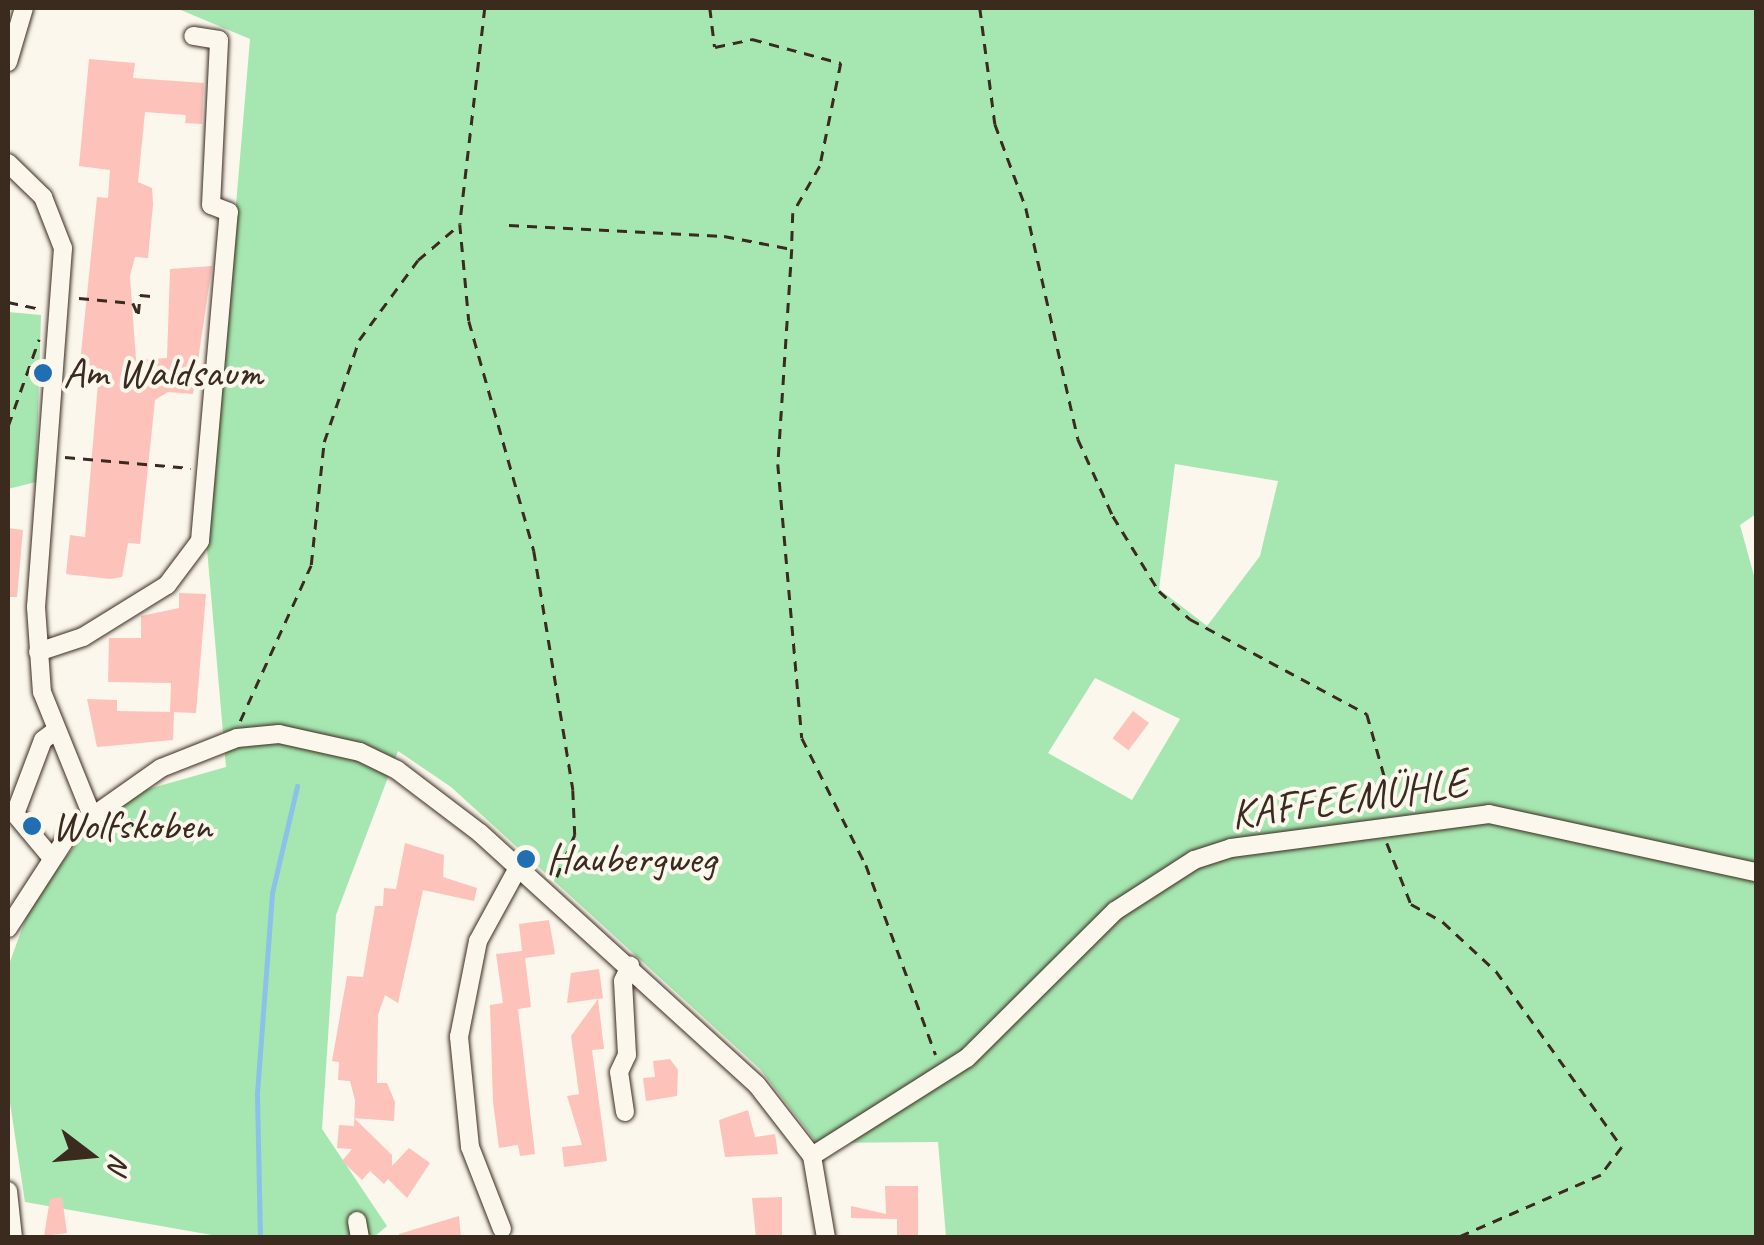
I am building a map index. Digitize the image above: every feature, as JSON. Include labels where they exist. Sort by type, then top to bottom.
[{"type":"street","points":[[8,62],[24,8]]},
{"type":"street","points":[[38,652],[83,637],[181,573],[200,541],[229,212],[211,205],[218,40],[194,36]]},
{"type":"street","points":[[8,163],[43,197],[55,222],[65,268],[38,652],[55,731],[90,810]]},
{"type":"street","points":[[51,857],[15,814],[43,740],[55,731]]},
{"type":"street","points":[[8,928],[51,857],[90,810],[160,768],[238,738],[306,737],[360,752],[412,780],[548,890],[756,1085],[812,1156],[826,1238]]},
{"type":"street","name":"KAFFEEMÜHLE","points":[[812,1156],[950,1071],[1154,883],[1194,860],[1273,838],[1488,814],[1756,872]]},
{"type":"street","points":[[502,1229],[470,1147],[460,1037],[478,941],[519,866]]},
{"type":"street","points":[[624,1112],[619,1072],[627,1055],[623,981],[630,966]]},
{"type":"street","points":[[8,1192],[14,1238]]},
{"type":"path","points":[[485,8],[460,224],[469,321],[534,551],[573,790],[569,860],[548,890]]},
{"type":"path","points":[[710,8],[715,48],[752,39],[842,63],[820,166],[793,213],[778,464],[802,738],[826,798],[866,864],[926,1044],[950,1071]]},
{"type":"path","points":[[980,8],[995,124],[1026,208],[1078,439],[1113,516],[1159,591],[1190,619],[1368,714],[1388,824],[1410,904],[1443,922],[1496,971],[1621,1138],[1618,1160],[1601,1174],[1456,1238]]},
{"type":"path","points":[[238,738],[241,714],[311,565],[324,442],[359,340],[418,260],[460,224]]},
{"type":"path","points":[[508,225],[724,236],[792,249]]},
{"type":"path","points":[[91,299],[133,303],[138,314],[140,295],[150,296]]},
{"type":"path","points":[[8,302],[62,313]]},
{"type":"path","points":[[8,426],[33,346],[42,336],[60,336]]},
{"type":"path","points":[[49,456],[208,470]]},
{"type":"green space","points":[[176,8],[1756,8],[1756,514],[1740,525],[1756,583],[1756,1237],[946,1237],[938,1142],[817,1143],[760,1069],[451,787],[398,751],[336,915],[322,1129],[387,1226],[374,1237],[223,1237],[25,1202],[8,1090],[8,967],[34,896],[113,799],[226,767],[207,549],[250,39]],"holes":[[[1175,464],[1278,481],[1260,556],[1207,626],[1159,589]],[[1095,678],[1180,719],[1132,800],[1048,753]]]},
{"type":"green space","points":[[8,312],[41,315],[36,482],[8,489]]},
{"type":"building","points":[[89,59],[135,63],[133,78],[204,83],[202,124],[185,123],[186,115],[145,112],[138,182],[152,188],[153,204],[148,258],[135,257],[130,276],[136,360],[167,358],[170,269],[212,266],[193,394],[168,392],[155,400],[140,544],[128,543],[122,577],[110,579],[66,574],[70,535],[85,537],[98,384],[83,383],[79,373],[97,197],[108,198],[110,170],[79,166]]},
{"type":"building","points":[[8,528],[23,530],[17,597],[8,597]]},
{"type":"building","points":[[179,593],[206,594],[196,713],[170,712],[171,683],[108,682],[109,638],[141,638],[141,616],[179,608]]},
{"type":"building","points":[[87,699],[117,700],[117,711],[174,712],[173,740],[97,747]]},
{"type":"building","points":[[1133,711],[1149,723],[1129,750],[1113,738]]},
{"type":"building","points":[[405,843],[444,855],[443,877],[477,888],[474,901],[423,890],[398,1003],[385,995],[378,1015],[377,1083],[387,1083],[395,1102],[394,1121],[354,1118],[350,1081],[338,1080],[339,1062],[332,1061],[347,976],[363,977],[375,906],[383,906],[384,888],[396,889]]},
{"type":"building","points":[[549,920],[555,954],[525,958],[531,1007],[518,1009],[535,1154],[520,1156],[518,1145],[499,1148],[493,1102],[490,1005],[503,1003],[496,954],[522,951],[519,924]]},
{"type":"building","points":[[599,969],[603,998],[567,1003],[571,973]]},
{"type":"building","points":[[598,999],[604,1049],[592,1050],[607,1161],[564,1167],[562,1147],[582,1145],[567,1096],[579,1094],[571,1036]]},
{"type":"building","points":[[670,1059],[678,1070],[677,1096],[646,1101],[643,1078],[655,1077],[653,1061]]},
{"type":"building","points":[[748,1110],[755,1137],[775,1134],[778,1154],[725,1157],[719,1120]]},
{"type":"building","points":[[354,1118],[392,1155],[392,1166],[409,1148],[430,1163],[407,1198],[388,1179],[384,1184],[370,1171],[362,1180],[342,1161],[352,1149],[337,1148],[339,1125],[354,1126]]},
{"type":"building","points":[[885,1186],[918,1186],[918,1238],[897,1238],[897,1219],[851,1218],[851,1206],[886,1214]]},
{"type":"building","points":[[62,1197],[67,1233],[44,1236],[50,1199]]},
{"type":"building","points":[[782,1197],[782,1238],[756,1238],[752,1198]]},
{"type":"building","points":[[459,1216],[461,1238],[400,1238],[399,1234]]},
{"type":"waterway","points":[[260,1238],[257,1093],[272,893],[297,786]]},
{"type":"place","name":"Am Waldsaum","points":[[43,373]]},
{"type":"place","name":"Wolfskoben","points":[[32,826]]},
{"type":"place","name":"Haubergweg","points":[[526,859]]}]
